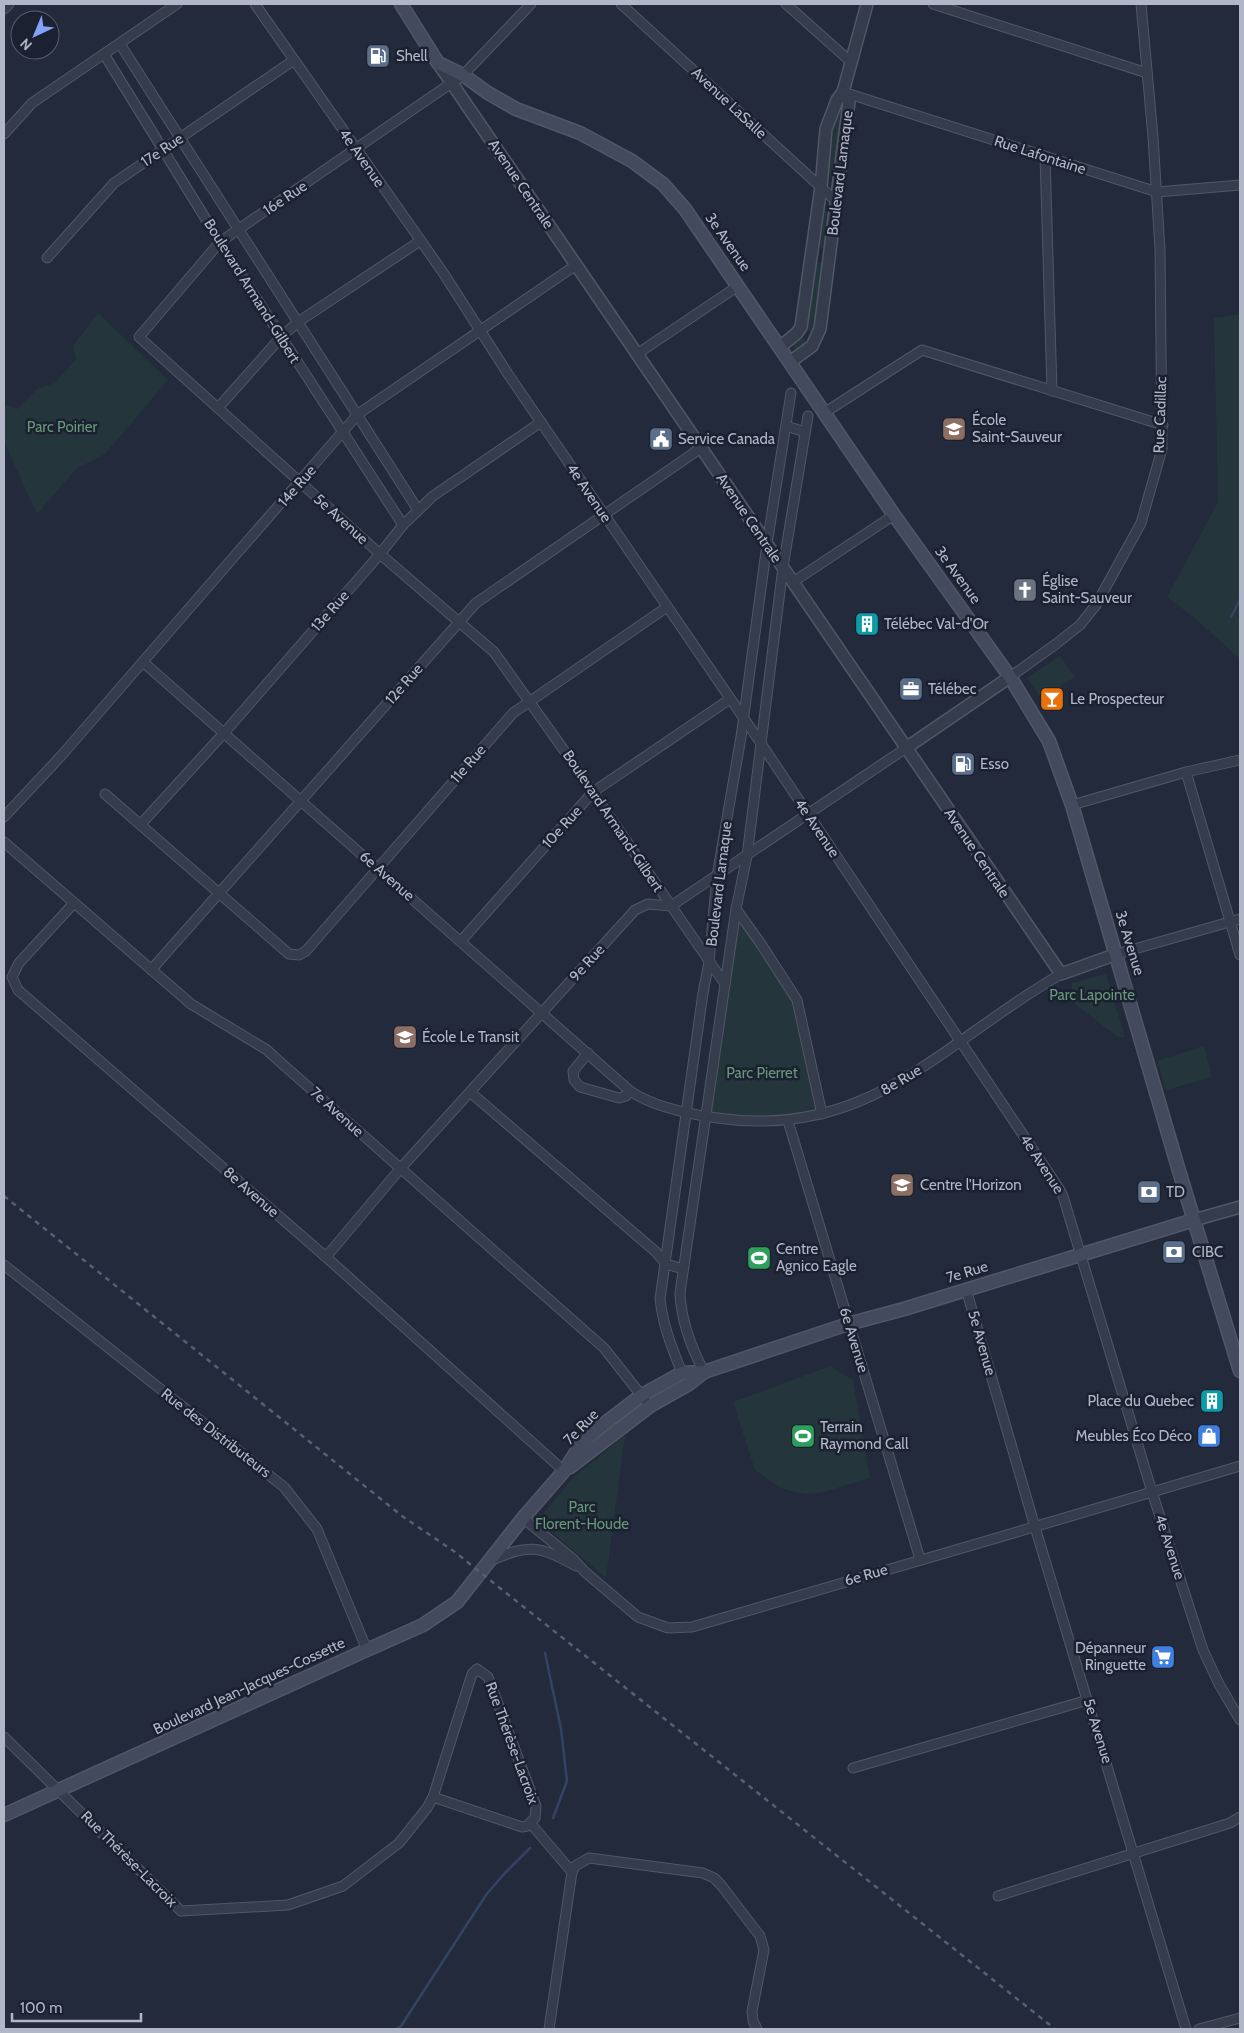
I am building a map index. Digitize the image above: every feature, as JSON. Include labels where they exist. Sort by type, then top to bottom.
[{"type":"main road","points":[[401,4],[438,63]]},
{"type":"main road","name":"3e Avenue","points":[[438,63],[463,75],[488,93],[516,109],[580,133],[614,150],[663,184],[685,209],[894,515],[1010,677],[1050,741],[1117,954],[1240,1371]]},
{"type":"main road","name":"7e Rue","points":[[490,1562],[523,1518],[564,1471],[582,1443],[596,1430],[646,1401],[682,1373],[704,1372],[848,1324],[904,1309],[1194,1220]]},
{"type":"main road","name":"7e Rue","points":[[646,1401],[688,1384],[704,1372]]},
{"type":"main road","name":"Boulevard Jean-Jacques-Cossette","points":[[4,1815],[424,1625],[457,1602],[490,1562]]},
{"type":"street","points":[[4,10],[9,4]]},
{"type":"street","points":[[4,134],[32,103],[176,4]]},
{"type":"street","name":"4e Avenue","points":[[255,4],[480,329],[1058,1187],[1063,1196],[1152,1492],[1203,1650],[1219,1684],[1240,1720]]},
{"type":"street","name":"16e Rue","points":[[139,337],[220,242],[357,150],[463,75],[531,4]]},
{"type":"street","name":"Avenue LaSalle","points":[[621,4],[837,202]]},
{"type":"street","points":[[786,4],[851,62]]},
{"type":"street","points":[[843,92],[867,4]]},
{"type":"street","points":[[933,4],[1147,73]]},
{"type":"street","name":"Rue Cadillac","points":[[906,748],[1010,677],[1080,625],[1096,605],[1141,523],[1162,449],[1163,425],[1160,250],[1157,192],[1141,4]]},
{"type":"street","name":"Boulevard Armand-Gilbert","points":[[120,44],[418,510]]},
{"type":"street","name":"Boulevard Armand-Gilbert","points":[[104,54],[220,242],[403,525]]},
{"type":"street","name":"17e Rue","points":[[47,258],[114,183],[294,60]]},
{"type":"street","name":"Avenue Centrale","points":[[438,63],[1061,974]]},
{"type":"street","name":"Boulevard Lamaque","points":[[780,347],[798,333],[801,326],[821,187],[826,129],[837,100],[843,92],[849,102],[820,329],[812,346],[790,362]]},
{"type":"street","name":"Rue Lafontaine","points":[[843,92],[1157,192],[1240,185]]},
{"type":"street","points":[[1045,156],[1052,391]]},
{"type":"street","points":[[218,408],[281,337],[298,322],[420,241]]},
{"type":"street","name":"14e Rue","points":[[4,817],[61,756],[358,414],[576,265]]},
{"type":"street","points":[[637,354],[738,286]]},
{"type":"street","name":"5e Avenue","points":[[139,337],[380,554],[500,659]]},
{"type":"street","points":[[824,413],[922,350],[1163,425]]},
{"type":"street","name":"Boulevard Lamaque","points":[[682,1373],[662,1318],[660,1299],[709,962],[717,876],[743,717],[767,544],[791,393]]},
{"type":"street","name":"Boulevard Lamaque","points":[[704,1372],[685,1327],[680,1293],[707,1117],[724,997],[724,984],[747,856],[783,567],[808,416]]},
{"type":"street","name":"13e Rue","points":[[141,824],[224,733],[403,525],[434,496],[541,422]]},
{"type":"street","points":[[786,426],[805,432]]},
{"type":"street","name":"12e Rue","points":[[151,970],[302,801],[458,621],[476,603],[701,448]]},
{"type":"street","points":[[793,582],[894,515]]},
{"type":"street","name":"11e Rue","points":[[219,894],[289,954],[299,955],[306,950],[513,713],[667,607]]},
{"type":"street","name":"Boulevard Armand-Gilbert","points":[[500,659],[724,984]]},
{"type":"street","name":"6e Avenue","points":[[143,662],[630,1091]]},
{"type":"street","name":"10e Rue","points":[[461,941],[593,792],[730,699]]},
{"type":"street","points":[[671,906],[906,748]]},
{"type":"street","points":[[1072,806],[1186,772],[1240,760]]},
{"type":"street","points":[[1186,772],[1236,920],[1240,955]]},
{"type":"street","points":[[105,794],[219,894]]},
{"type":"street","name":"7e Avenue","points":[[4,842],[191,1004],[267,1050],[604,1348],[646,1401]]},
{"type":"street","name":"8e Avenue","points":[[74,903],[19,963],[12,977],[18,990],[326,1257],[564,1471]]},
{"type":"street","name":"9e Rue","points":[[326,1257],[400,1169],[635,910],[648,904],[671,906]]},
{"type":"street","points":[[736,909],[797,1000],[822,1114]]},
{"type":"street","name":"8e Rue","points":[[630,1091],[641,1098],[686,1112],[741,1122],[788,1121],[822,1114],[866,1099],[890,1088],[960,1042],[1031,991],[1061,974],[1117,954],[1236,920]]},
{"type":"street","points":[[588,1053],[573,1071],[574,1080],[580,1087],[619,1098],[626,1096],[630,1091]]},
{"type":"street","points":[[470,1092],[656,1252],[666,1264],[683,1269]]},
{"type":"street","name":"6e Avenue","points":[[788,1121],[920,1559]]},
{"type":"street","name":"7e Rue","points":[[1194,1220],[1240,1207]]},
{"type":"street","name":"Rue des Distributeurs","points":[[4,1265],[284,1487],[317,1529],[367,1650]]},
{"type":"street","name":"5e Avenue","points":[[966,1289],[1186,2029]]},
{"type":"street","name":"6e Rue","points":[[523,1518],[573,1558],[585,1572],[638,1617],[668,1628],[692,1627],[1240,1466]]},
{"type":"street","points":[[490,1562],[516,1550],[531,1548],[543,1550],[585,1572]]},
{"type":"street","name":"Rue Thérèse-Lacroix","points":[[60,1791],[181,1911],[288,1905],[343,1886],[399,1844],[427,1808],[433,1797],[472,1674],[477,1669],[488,1676],[536,1806],[535,1818],[531,1824],[522,1827],[433,1797]]},
{"type":"street","points":[[852,1768],[1088,1700]]},
{"type":"street","points":[[4,1737],[60,1791]]},
{"type":"street","points":[[998,1896],[1230,1823],[1240,1817]]},
{"type":"street","points":[[531,1824],[572,1872]]},
{"type":"street","points":[[549,2029],[572,1872],[575,1866],[589,1858],[703,1873],[714,1878],[722,1885],[760,1936],[763,1943],[764,1950],[752,2011],[752,2021],[757,2029]]},
{"type":"street","points":[[1199,2029],[1240,2018]]},
{"type":"green space","points":[[843,105],[834,177],[829,175],[828,170],[837,108]]},
{"type":"green space","points":[[824,211],[830,211],[826,247],[821,248],[818,243]]},
{"type":"green space","points":[[818,262],[824,264],[816,330],[811,332],[805,326],[816,264]]},
{"type":"green space","name":"Parc Poirier","points":[[98,313],[168,380],[105,454],[76,469],[37,514],[4,442],[4,404],[17,409],[37,389],[55,383],[76,359],[73,346]]},
{"type":"green space","points":[[1240,314],[1240,659],[1196,619],[1167,597],[1218,502],[1214,318]]},
{"type":"green space","points":[[802,337],[807,342],[797,351],[792,344]]},
{"type":"green space","points":[[1060,656],[1075,677],[1041,698],[1027,678]]},
{"type":"green space","name":"Parc Pierret","points":[[736,909],[797,1000],[822,1114],[788,1121],[707,1117]]},
{"type":"green space","name":"Parc Lapointe","points":[[1106,974],[1125,1037],[1118,1037],[1071,1001],[1072,983]]},
{"type":"green space","points":[[1204,1046],[1212,1077],[1166,1090],[1157,1061]]},
{"type":"green space","name":"Terrain Raymond Call","points":[[830,1366],[853,1380],[870,1478],[824,1492],[809,1494],[779,1487],[755,1470],[733,1402]]},
{"type":"green space","name":"Parc Florent-Houde","points":[[625,1435],[606,1578],[538,1520],[571,1480]]},
{"type":"waterway","points":[[1231,617],[1240,600]]},
{"type":"waterway","points":[[545,1653],[561,1729],[567,1781],[553,1818]]},
{"type":"waterway","points":[[396,2029],[401,2026],[486,1895],[530,1848]]},
{"type":"railway","points":[[4,1196],[402,1516],[455,1552],[1055,2029]]},
{"type":"place","name":"Shell","points":[[378,56]]},
{"type":"place","name":"École Saint-Sauveur","points":[[954,429]]},
{"type":"place","name":"Service Canada","points":[[661,439]]},
{"type":"place","name":"Église Saint-Sauveur","points":[[1025,590]]},
{"type":"place","name":"Télébec Val-d'Or","points":[[867,624]]},
{"type":"place","name":"Télébec","points":[[911,689]]},
{"type":"place","name":"Le Prospecteur","points":[[1052,699]]},
{"type":"place","name":"Esso","points":[[963,764]]},
{"type":"place","name":"École Le Transit","points":[[405,1037]]},
{"type":"place","name":"Centre l'Horizon","points":[[902,1185]]},
{"type":"place","name":"TD","points":[[1149,1192]]},
{"type":"place","name":"CIBC","points":[[1174,1252]]},
{"type":"place","name":"Centre Agnico Eagle","points":[[759,1258]]},
{"type":"place","name":"Place du Quebec","points":[[1212,1401]]},
{"type":"place","name":"Terrain Raymond Call","points":[[803,1436]]},
{"type":"place","name":"Meubles Éco Déco","points":[[1209,1436]]},
{"type":"place","name":"Dépanneur Ringuette","points":[[1163,1657]]}]
